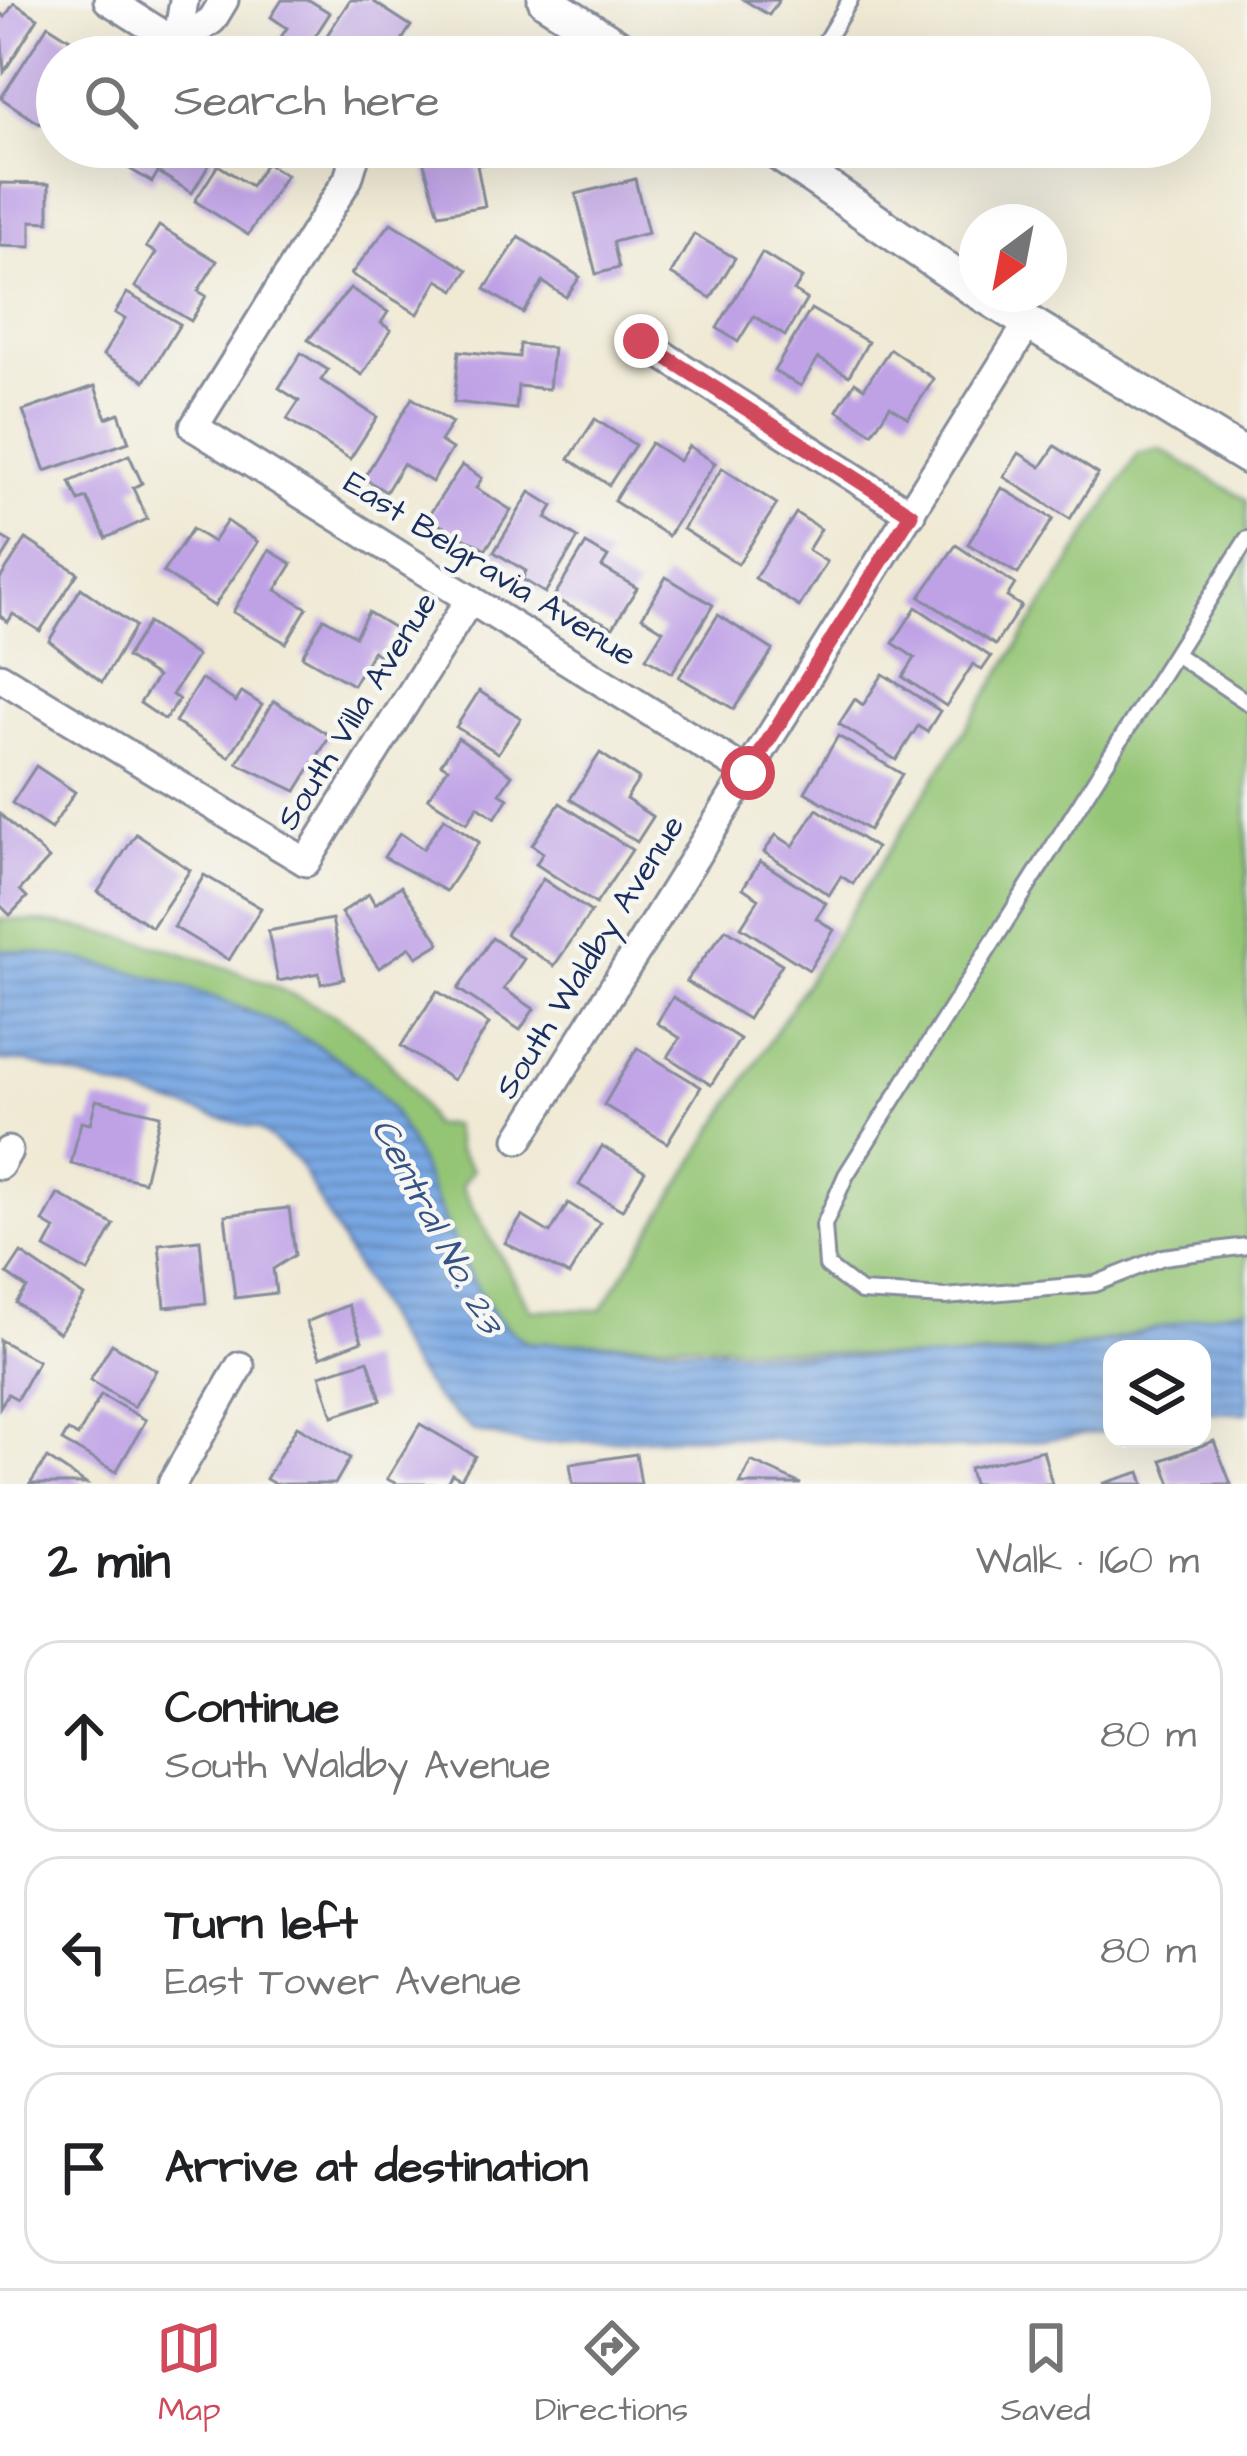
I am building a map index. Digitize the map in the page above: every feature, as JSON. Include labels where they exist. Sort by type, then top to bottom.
[{"type":"street","points":[[108,0],[166,36]]},
{"type":"street","points":[[184,0],[187,36]]},
{"type":"street","points":[[199,36],[224,0]]},
{"type":"street","points":[[544,0],[601,36]]},
{"type":"street","name":"East Belgravia Avenue","points":[[348,168],[348,179],[194,427],[748,773]]},
{"type":"street","points":[[800,168],[959,278]]},
{"type":"street","points":[[1008,312],[1247,457]]},
{"type":"street","name":"South Waldby Avenue","points":[[519,1139],[1027,325]]},
{"type":"street","points":[[641,341],[911,514]]},
{"type":"street","name":"South Villa Avenue","points":[[0,677],[306,862],[470,599]]},
{"type":"street","points":[[172,1484],[240,1366]]},
{"type":"lane","points":[[828,36],[850,0]]},
{"type":"lane","points":[[1247,539],[846,1174],[824,1225],[826,1266],[861,1292],[944,1298],[1095,1284],[1163,1257],[1247,1246]]},
{"type":"lane","points":[[1174,654],[1247,702]]},
{"type":"green space","points":[[1160,449],[1247,500],[1247,1308],[1063,1350],[926,1359],[685,1343],[530,1343],[507,1327],[486,1302],[402,1127],[386,1102],[354,1071],[312,1043],[208,995],[96,963],[0,950],[0,919],[80,928],[211,963],[328,1012],[360,1033],[389,1061],[432,1125],[452,1125],[458,1150],[473,1170],[461,1186],[531,1310],[601,1310],[1138,454]]},
{"type":"water","name":"Central No. 23","points":[[0,950],[96,963],[208,995],[312,1043],[354,1071],[386,1102],[486,1302],[507,1327],[530,1343],[928,1359],[1060,1351],[1103,1342],[1103,1432],[968,1449],[704,1436],[528,1444],[474,1431],[437,1400],[405,1357],[297,1160],[259,1129],[27,1062],[0,1061]]},
{"type":"water","points":[[1247,1308],[1247,1413],[1211,1412],[1211,1340],[1111,1340]]},
{"type":"building","points":[[282,0],[309,0],[330,13],[315,36],[282,36],[287,28],[271,17]]},
{"type":"building","points":[[350,0],[371,0],[411,26],[405,36],[326,36]]},
{"type":"building","points":[[744,0],[779,0],[769,15]]},
{"type":"building","points":[[14,3],[38,18],[4,72],[0,13],[5,17]]},
{"type":"building","points":[[48,25],[65,36],[41,36]]},
{"type":"building","points":[[36,44],[36,121],[1,98]]},
{"type":"building","points":[[207,168],[192,193],[158,172],[152,182],[130,169]]},
{"type":"building","points":[[216,168],[251,186],[263,168],[286,175],[248,235],[195,201]]},
{"type":"building","points":[[425,168],[478,168],[485,206],[439,214]]},
{"type":"building","points":[[635,179],[648,233],[613,242],[619,268],[596,274],[576,194]]},
{"type":"building","points":[[0,183],[49,184],[49,222],[31,221],[31,247],[0,246]]},
{"type":"building","points":[[391,223],[468,270],[455,290],[438,280],[418,314],[351,274]]},
{"type":"building","points":[[159,226],[217,261],[198,291],[206,296],[191,321],[135,287],[156,253],[146,247]]},
{"type":"building","points":[[694,234],[735,258],[711,298],[671,274]]},
{"type":"building","points":[[519,237],[580,277],[566,297],[543,282],[523,313],[485,289]]},
{"type":"building","points":[[762,253],[802,278],[794,291],[807,299],[785,336],[754,316],[738,342],[717,328]]},
{"type":"building","points":[[350,288],[388,312],[381,323],[391,330],[362,375],[308,340]]},
{"type":"building","points":[[127,293],[180,324],[145,381],[103,355],[125,319],[115,313]]},
{"type":"building","points":[[811,309],[868,342],[849,376],[818,358],[801,386],[774,371]]},
{"type":"building","points":[[520,344],[553,348],[549,389],[518,386],[516,409],[454,402],[459,351],[519,357]]},
{"type":"building","points":[[890,349],[934,379],[908,418],[890,406],[872,433],[837,410],[855,382],[864,388]]},
{"type":"building","points":[[301,353],[328,370],[321,380],[377,417],[350,459],[287,419],[299,401],[279,388]]},
{"type":"building","points":[[95,386],[106,418],[119,413],[129,442],[45,471],[23,411]]},
{"type":"building","points":[[412,398],[452,423],[440,441],[452,449],[432,482],[403,464],[386,492],[364,478]]},
{"type":"building","points":[[595,419],[635,445],[609,485],[569,459]]},
{"type":"building","points":[[651,443],[679,461],[689,446],[715,463],[668,536],[614,501]]},
{"type":"building","points":[[1055,446],[1098,474],[1070,519],[1004,477],[1019,453],[1041,467]]},
{"type":"building","points":[[129,455],[142,483],[133,488],[147,519],[106,538],[87,498],[79,501],[70,482]]},
{"type":"building","points":[[462,465],[482,478],[476,488],[511,510],[486,549],[427,518]]},
{"type":"building","points":[[722,468],[777,504],[738,564],[683,529]]},
{"type":"building","points":[[1002,488],[1053,519],[1018,574],[968,544]]},
{"type":"building","points":[[530,492],[553,506],[546,518],[578,538],[545,593],[522,579],[526,571],[494,552]]},
{"type":"building","points":[[796,513],[821,529],[808,550],[827,562],[799,607],[755,578]]},
{"type":"building","points":[[227,521],[258,542],[214,606],[163,572],[192,529],[213,542]]},
{"type":"building","points":[[0,536],[12,543],[0,562]]},
{"type":"building","points":[[26,539],[78,573],[40,631],[13,614],[8,622],[0,616],[0,579]]},
{"type":"building","points":[[586,544],[608,557],[602,567],[637,588],[613,627],[553,598]]},
{"type":"building","points":[[956,545],[1015,584],[1007,597],[1021,606],[995,645],[920,597]]},
{"type":"building","points":[[269,550],[292,564],[276,590],[307,608],[286,643],[233,612]]},
{"type":"building","points":[[666,577],[713,605],[672,673],[646,658],[663,630],[642,617]]},
{"type":"building","points":[[81,588],[135,626],[102,682],[49,641]]},
{"type":"building","points":[[916,607],[991,657],[982,670],[973,664],[946,706],[903,677],[915,658],[893,643]]},
{"type":"building","points":[[368,612],[396,629],[380,656],[373,651],[353,685],[302,656],[324,618],[355,636]]},
{"type":"building","points":[[718,615],[773,650],[734,709],[679,677]]},
{"type":"building","points":[[148,623],[197,656],[172,695],[179,699],[165,720],[140,703],[157,677],[126,657]]},
{"type":"building","points":[[883,674],[940,711],[927,732],[918,726],[896,760],[839,724],[855,699],[863,705]]},
{"type":"building","points":[[201,679],[236,702],[242,692],[262,705],[229,757],[175,722]]},
{"type":"building","points":[[479,691],[521,718],[498,753],[456,727]]},
{"type":"building","points":[[274,701],[330,736],[296,791],[237,763]]},
{"type":"building","points":[[838,736],[902,774],[869,830],[805,792]]},
{"type":"building","points":[[458,738],[512,775],[500,793],[508,798],[495,818],[478,806],[467,823],[428,798],[448,768],[441,764]]},
{"type":"building","points":[[600,753],[639,779],[626,799],[653,817],[637,842],[570,799]]},
{"type":"building","points":[[36,766],[75,792],[51,829],[12,803]]},
{"type":"building","points":[[560,803],[632,850],[596,904],[536,864],[543,853],[532,845]]},
{"type":"building","points":[[817,809],[876,848],[853,884],[841,876],[829,895],[764,852],[776,835],[793,846]]},
{"type":"building","points":[[0,814],[49,859],[20,890],[27,897],[10,915],[0,905]]},
{"type":"building","points":[[444,818],[479,842],[446,891],[384,857],[400,833],[423,849]]},
{"type":"building","points":[[136,834],[190,870],[152,927],[98,892]]},
{"type":"building","points":[[760,861],[826,903],[816,918],[834,930],[809,970],[741,927],[759,899],[743,888]]},
{"type":"building","points":[[204,875],[261,908],[229,960],[174,927]]},
{"type":"building","points":[[543,879],[591,912],[554,966],[506,934]]},
{"type":"building","points":[[401,886],[440,943],[417,957],[410,947],[379,968],[341,913],[369,894],[375,904]]},
{"type":"building","points":[[332,919],[344,979],[321,984],[319,973],[278,981],[268,931]]},
{"type":"building","points":[[726,929],[782,964],[748,1019],[686,981]]},
{"type":"building","points":[[492,938],[524,959],[504,989],[534,1009],[520,1030],[458,989]]},
{"type":"building","points":[[437,991],[489,1024],[453,1080],[401,1046]]},
{"type":"building","points":[[673,997],[740,1039],[711,1085],[668,1057],[680,1038],[657,1023]]},
{"type":"building","points":[[637,1048],[701,1087],[667,1143],[604,1105]]},
{"type":"building","points":[[96,1100],[160,1115],[144,1182],[71,1164],[81,1122],[90,1124]]},
{"type":"building","points":[[602,1146],[645,1171],[622,1210],[579,1185]]},
{"type":"building","points":[[58,1194],[114,1225],[88,1272],[45,1248],[55,1229],[43,1222]]},
{"type":"building","points":[[568,1203],[600,1223],[569,1275],[505,1243],[522,1216],[550,1233]]},
{"type":"building","points":[[289,1208],[295,1255],[273,1269],[276,1293],[235,1298],[225,1215]]},
{"type":"building","points":[[200,1240],[206,1303],[165,1307],[159,1244]]},
{"type":"building","points":[[21,1253],[84,1296],[59,1333],[16,1303],[27,1288],[7,1274]]},
{"type":"building","points":[[348,1305],[362,1341],[320,1357],[306,1322]]},
{"type":"building","points":[[0,1340],[38,1361],[17,1399],[8,1394],[0,1407]]},
{"type":"building","points":[[112,1344],[156,1370],[134,1407],[90,1380]]},
{"type":"building","points":[[368,1360],[381,1400],[333,1416],[320,1375]]},
{"type":"building","points":[[101,1395],[146,1420],[116,1472],[62,1441],[68,1431],[78,1436]]},
{"type":"building","points":[[420,1424],[475,1456],[461,1479],[452,1474],[446,1484],[397,1484],[387,1479]]},
{"type":"building","points":[[297,1426],[350,1458],[335,1484],[275,1484],[266,1479]]},
{"type":"building","points":[[1211,1442],[1231,1484],[1171,1484],[1162,1460],[1195,1448],[1211,1448]]},
{"type":"building","points":[[1043,1450],[1052,1484],[973,1484],[969,1468]]},
{"type":"building","points":[[636,1454],[641,1484],[573,1484],[570,1464]]},
{"type":"building","points":[[47,1458],[86,1484],[30,1484]]},
{"type":"building","points":[[751,1461],[801,1484],[740,1484]]},
{"type":"building","points":[[1140,1472],[1144,1484],[1104,1484],[1104,1483]]},
{"type":"route","points":[[641,341],[911,514],[748,773]]}]
